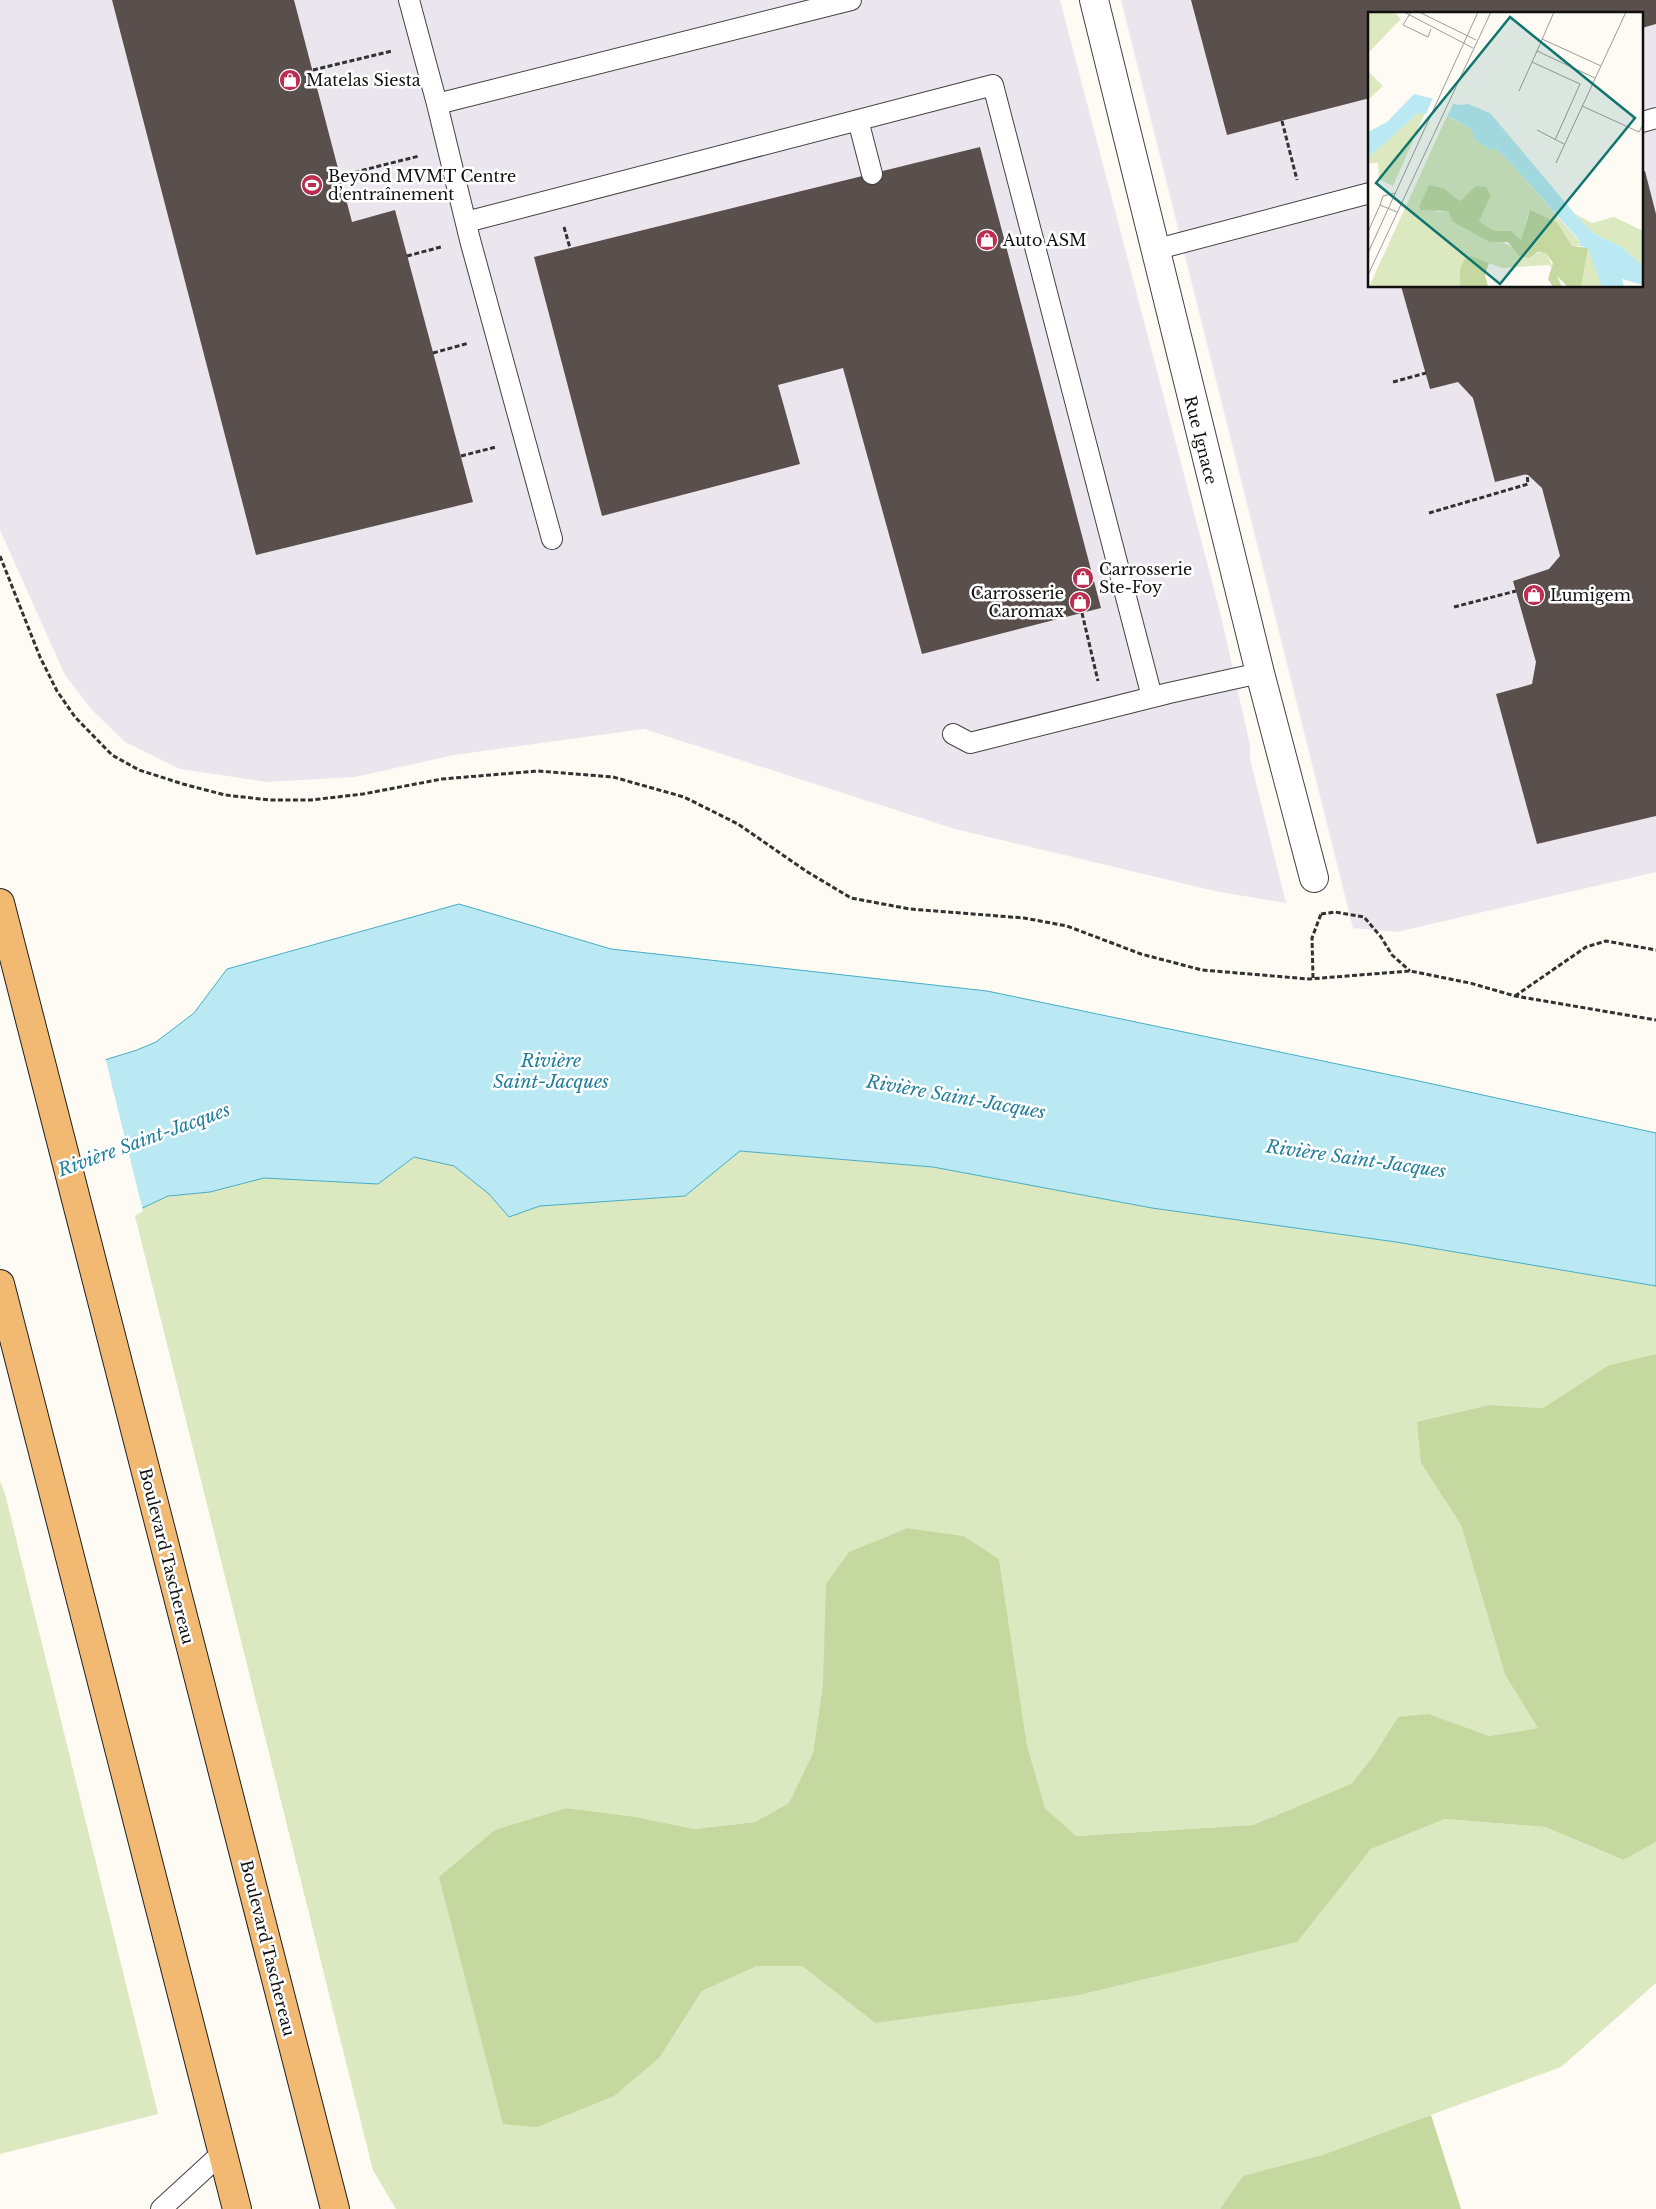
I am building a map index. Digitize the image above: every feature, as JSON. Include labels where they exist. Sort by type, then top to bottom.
[{"type":"main road","name":"Boulevard Taschereau","points":[[0,903],[335,2209]]},
{"type":"main road","points":[[2,1290],[237,2209]]},
{"type":"street","name":"Rue Ignace","points":[[1094,0],[1154,250],[1260,673],[1314,878]]},
{"type":"lane","points":[[409,0],[466,222],[552,539]]},
{"type":"lane","points":[[437,104],[851,0]]},
{"type":"lane","points":[[466,222],[993,85],[1152,697]]},
{"type":"lane","points":[[858,120],[872,174]]},
{"type":"lane","points":[[1154,250],[1368,194]]},
{"type":"lane","points":[[953,734],[970,743],[1152,697],[1260,673]]},
{"type":"lane","points":[[161,2209],[222,2153]]},
{"type":"path","points":[[313,70],[421,44]]},
{"type":"path","points":[[1282,121],[1305,210]]},
{"type":"path","points":[[340,176],[448,149]]},
{"type":"path","points":[[1393,382],[1426,373]]},
{"type":"path","points":[[460,456],[525,441]]},
{"type":"path","points":[[1429,513],[1528,484],[1528,474]]},
{"type":"path","points":[[0,556],[40,657],[57,691],[75,717],[112,755],[138,770],[225,795],[278,800],[311,800],[364,794],[442,779],[538,771],[613,777],[684,797],[738,824],[806,871],[851,898],[910,909],[1024,918],[1067,926],[1141,954],[1202,970],[1313,978],[1410,971],[1470,983],[1514,996],[1656,1020]]},
{"type":"path","points":[[1454,608],[1516,592]]},
{"type":"path","points":[[1082,613],[1105,709]]},
{"type":"path","points":[[1313,978],[1312,938],[1321,914],[1335,912],[1364,917],[1381,937],[1392,955],[1410,971]]},
{"type":"path","points":[[1514,996],[1586,947],[1606,941],[1656,950]]},
{"type":"shaded area","points":[[0,0],[1060,0],[1221,616],[1250,745],[1250,759],[1286,903],[1215,891],[955,829],[644,729],[454,755],[355,777],[268,782],[180,769],[125,742],[92,710],[65,675],[0,530]]},
{"type":"shaded area","points":[[1121,0],[1656,0],[1656,872],[1397,932],[1353,928]]},
{"type":"green space","points":[[739,1151],[933,1167],[1152,1208],[1396,1242],[1656,1286],[1656,1354],[1609,1365],[1543,1408],[1490,1405],[1421,1463],[1461,1525],[1505,1675],[1538,1728],[1489,1736],[1429,1714],[1375,1754],[1351,1784],[1253,1825],[1076,1836],[1045,1808],[1027,1745],[999,1559],[964,1536],[907,1528],[849,1552],[823,1684],[813,1753],[789,1803],[755,1822],[694,1829],[636,1817],[567,1808],[660,2057],[702,1991],[757,1966],[802,1966],[875,2023],[1296,1942],[1371,1849],[1445,1819],[1545,1827],[1622,1860],[1656,1842],[1656,1983],[1561,2067],[1322,2155],[1244,2176],[1220,2209],[396,2209],[373,2170],[134,1212],[168,1196],[210,1192],[264,1178],[378,1184],[414,1157],[454,1166],[489,1194],[509,1217],[540,1206],[685,1196]]},
{"type":"green space","points":[[1656,1354],[1656,1842],[1623,1860],[1545,1827],[1445,1819],[1371,1849],[1297,1942],[1079,1995],[875,2023],[802,1966],[757,1966],[702,1991],[660,2057],[614,2096],[537,2127],[503,2124],[439,1877],[495,1830],[567,1808],[636,1817],[694,1829],[755,1822],[789,1803],[813,1753],[823,1684],[826,1584],[849,1552],[907,1528],[964,1536],[999,1559],[1027,1745],[1045,1808],[1076,1836],[1253,1825],[1351,1784],[1375,1754],[1398,1717],[1429,1714],[1489,1736],[1538,1728],[1505,1675],[1461,1525],[1421,1463],[1417,1422],[1490,1405],[1543,1408],[1609,1365]]},
{"type":"green space","points":[[0,1481],[5,1494],[158,2114],[0,2154]]},
{"type":"green space","points":[[1431,2115],[1461,2209],[1220,2209],[1243,2176],[1322,2155]]},
{"type":"water","name":"Rivière Saint-Jacques","points":[[459,904],[611,949],[987,991],[1419,1081],[1656,1133],[1656,1286],[1396,1242],[1152,1208],[933,1167],[740,1151],[685,1196],[540,1206],[509,1217],[489,1194],[454,1166],[414,1157],[378,1184],[264,1178],[210,1192],[168,1196],[134,1212],[0,1113],[98,1062],[156,1042],[194,1013],[227,969]]},
{"type":"pier","points":[[105,1057],[143,1211],[0,1292],[0,1111],[60,1077]]},
{"type":"building","points":[[112,0],[294,0],[352,222],[395,210],[473,502],[256,555]]},
{"type":"building","points":[[1191,0],[1656,0],[1656,24],[1644,27],[1644,12],[1368,12],[1368,99],[1227,135]]},
{"type":"building","points":[[980,147],[1101,608],[922,654],[843,368],[778,385],[800,464],[602,516],[534,257]]},
{"type":"building","points":[[1644,171],[1656,214],[1656,816],[1537,844],[1496,694],[1532,684],[1536,662],[1513,581],[1549,569],[1560,556],[1542,488],[1527,474],[1495,482],[1473,398],[1458,382],[1430,389],[1402,288],[1644,288]]},
{"type":"place","name":"Matelas Siesta","points":[[290,80]]},
{"type":"place","name":"Beyond MVMT Centre d’entraînement","points":[[312,185]]},
{"type":"place","name":"Auto ASM","points":[[987,240]]},
{"type":"place","name":"Carrosserie Ste-Foy","points":[[1083,578]]},
{"type":"place","name":"Lumigem","points":[[1534,595]]},
{"type":"place","name":"Carrosserie Caromax","points":[[1080,602]]}]
